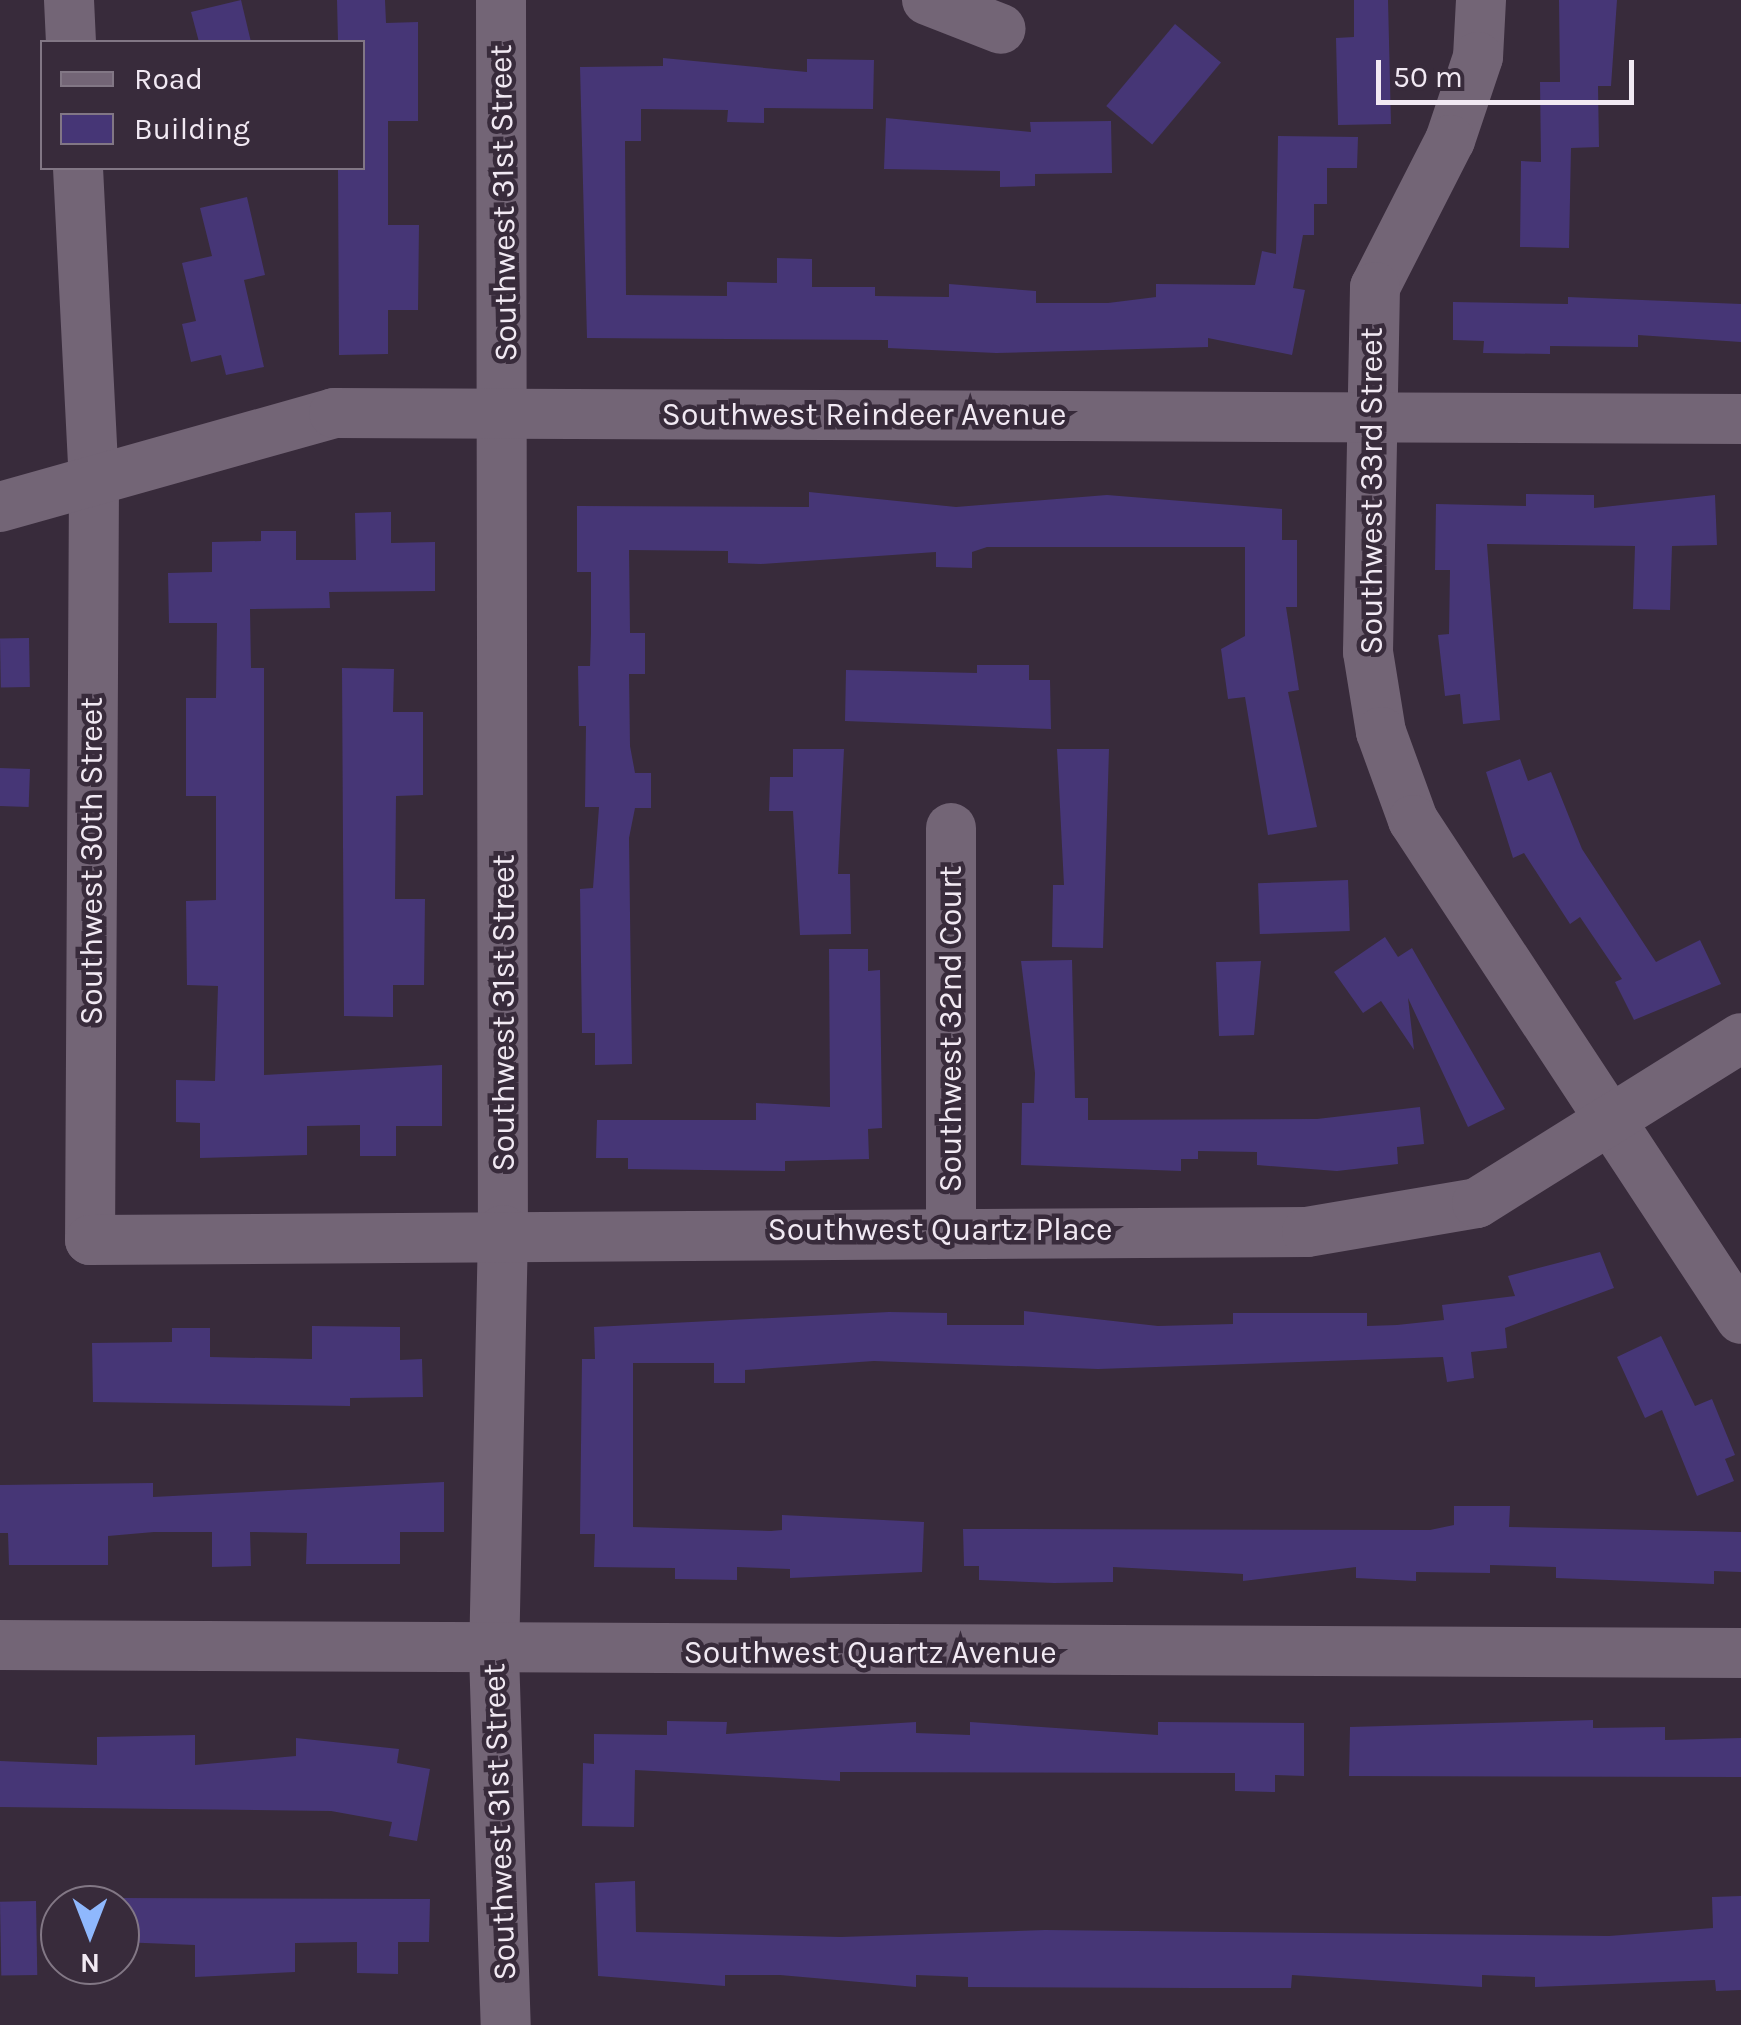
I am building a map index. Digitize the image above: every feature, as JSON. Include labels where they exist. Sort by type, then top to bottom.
[{"type":"street","points":[[69,0],[71,40]]},
{"type":"street","name":"Southwest 31st Street","points":[[502,0],[506,416],[503,1230],[494,1653],[506,2025]]},
{"type":"street","points":[[928,0],[1001,29]]},
{"type":"street","name":"Southwest 33rd Street","points":[[1482,0],[1478,56],[1450,140],[1375,287],[1368,414],[1368,652],[1381,732],[1413,820],[1741,1319]]},
{"type":"street","name":"Southwest 30th Street","points":[[78,170],[94,483],[90,1240]]},
{"type":"street","name":"Southwest Reindeer Avenue","points":[[0,507],[334,413],[1368,414],[1741,419]]},
{"type":"street","name":"Southwest 32nd Court","points":[[951,828],[951,1229]]},
{"type":"street","name":"Southwest Quartz Place","points":[[90,1240],[503,1230],[1307,1232],[1477,1203],[1611,1125],[1741,1038]]},
{"type":"street","name":"Southwest Quartz Avenue","points":[[0,1645],[494,1653],[1741,1653]]},
{"type":"building","points":[[241,0],[251,40],[198,40],[191,12]]},
{"type":"building","points":[[337,0],[385,0],[386,23],[418,22],[418,121],[388,121],[388,225],[419,225],[418,310],[388,310],[388,354],[339,355],[338,170],[365,170],[365,40],[338,40]]},
{"type":"building","points":[[1354,0],[1388,0],[1391,124],[1338,125],[1336,38],[1354,37]]},
{"type":"building","points":[[1559,0],[1617,0],[1611,86],[1598,86],[1599,147],[1571,148],[1569,248],[1520,247],[1521,161],[1541,162],[1540,82],[1560,82]]},
{"type":"building","points":[[1175,24],[1221,63],[1152,145],[1106,106]]},
{"type":"building","points":[[663,58],[807,72],[807,59],[874,60],[873,109],[764,108],[764,123],[727,122],[728,110],[641,109],[641,141],[625,141],[626,295],[727,296],[727,282],[777,283],[777,258],[812,259],[812,287],[875,287],[875,296],[949,297],[949,284],[1036,291],[1036,303],[1108,303],[1156,297],[1156,284],[1255,285],[1262,251],[1276,254],[1278,136],[1358,137],[1357,168],[1327,168],[1327,204],[1314,204],[1314,235],[1303,235],[1293,288],[1305,290],[1292,355],[1208,338],[1208,347],[996,353],[888,348],[888,340],[587,338],[580,67],[663,66]]},
{"type":"building","points":[[886,118],[1031,132],[1030,122],[1111,121],[1112,173],[1035,174],[1035,186],[1000,187],[1000,171],[884,169]]},
{"type":"building","points":[[247,197],[265,275],[244,280],[264,367],[226,375],[221,355],[191,362],[182,324],[196,321],[182,263],[212,256],[200,208]]},
{"type":"building","points":[[1568,297],[1741,304],[1741,342],[1638,335],[1638,347],[1550,346],[1550,354],[1483,353],[1484,341],[1453,340],[1453,302],[1568,304]]},
{"type":"building","points":[[809,492],[956,507],[1107,495],[1282,509],[1282,540],[1297,540],[1297,607],[1286,607],[1299,690],[1288,692],[1317,827],[1268,835],[1245,697],[1228,699],[1221,649],[1245,636],[1245,547],[987,547],[972,552],[972,568],[936,567],[936,552],[761,564],[728,563],[728,551],[629,550],[630,633],[645,633],[645,674],[629,674],[630,746],[635,773],[651,773],[651,808],[635,808],[629,838],[632,1064],[595,1065],[595,1033],[582,1033],[580,889],[593,888],[599,807],[585,807],[586,726],[579,726],[578,666],[590,666],[591,572],[577,572],[577,506],[809,507]]},
{"type":"building","points":[[1526,494],[1594,495],[1594,508],[1715,495],[1717,545],[1672,546],[1670,610],[1633,609],[1635,546],[1487,544],[1500,720],[1463,724],[1460,694],[1445,696],[1438,635],[1449,634],[1450,570],[1435,570],[1436,504],[1526,506]]},
{"type":"building","points":[[391,512],[391,543],[435,542],[435,591],[329,592],[330,608],[250,609],[251,668],[264,668],[264,1075],[442,1065],[442,1126],[396,1126],[396,1156],[360,1156],[360,1125],[307,1126],[307,1155],[200,1158],[200,1123],[176,1122],[176,1080],[215,1081],[218,986],[187,985],[186,901],[216,900],[216,796],[186,796],[186,698],[216,698],[217,623],[169,623],[168,573],[212,572],[212,542],[261,541],[261,531],[296,531],[296,560],[356,560],[355,513]]},
{"type":"building","points":[[29,638],[30,687],[1,687],[0,639]]},
{"type":"building","points":[[977,665],[1029,665],[1029,680],[1050,680],[1051,729],[845,721],[846,670],[977,673]]},
{"type":"building","points":[[342,668],[394,669],[393,712],[423,712],[423,795],[396,796],[395,899],[425,899],[424,985],[393,985],[393,1017],[344,1016]]},
{"type":"building","points":[[793,749],[844,749],[838,874],[850,874],[851,934],[800,935],[793,811],[769,811],[770,777],[793,777]]},
{"type":"building","points":[[1057,749],[1109,749],[1103,948],[1052,947],[1053,885],[1064,885]]},
{"type":"building","points":[[1520,759],[1528,781],[1551,772],[1582,849],[1656,962],[1700,940],[1721,984],[1634,1020],[1615,982],[1622,979],[1580,917],[1570,924],[1524,853],[1513,858],[1486,772]]},
{"type":"building","points":[[0,768],[30,769],[29,807],[0,806]]},
{"type":"building","points":[[1348,880],[1350,931],[1260,934],[1258,883]]},
{"type":"building","points":[[1385,937],[1398,957],[1412,948],[1505,1109],[1468,1127],[1408,998],[1414,1050],[1381,1001],[1363,1013],[1334,972]]},
{"type":"building","points":[[829,949],[868,949],[868,971],[880,970],[882,1128],[868,1129],[869,1159],[785,1161],[785,1171],[628,1169],[628,1158],[596,1158],[597,1120],[756,1120],[756,1103],[830,1107]]},
{"type":"building","points":[[1072,960],[1075,1098],[1088,1098],[1088,1120],[1317,1119],[1420,1107],[1424,1144],[1397,1147],[1398,1164],[1337,1171],[1257,1165],[1257,1152],[1198,1151],[1198,1159],[1181,1159],[1181,1171],[1021,1165],[1022,1103],[1034,1103],[1035,1073],[1021,961]]},
{"type":"building","points":[[1261,961],[1254,1035],[1219,1036],[1216,962]]},
{"type":"building","points":[[1600,1252],[1614,1288],[1505,1328],[1507,1348],[1471,1352],[1474,1378],[1447,1382],[1443,1357],[1098,1369],[874,1361],[745,1370],[745,1383],[714,1383],[714,1363],[633,1363],[633,1527],[771,1531],[782,1530],[782,1515],[924,1522],[922,1572],[790,1578],[790,1569],[737,1567],[737,1580],[675,1579],[675,1568],[594,1567],[595,1534],[580,1534],[582,1359],[595,1359],[594,1327],[889,1312],[947,1313],[947,1325],[1024,1325],[1024,1311],[1158,1326],[1233,1324],[1233,1313],[1367,1313],[1367,1326],[1397,1325],[1444,1320],[1442,1305],[1515,1296],[1508,1276]]},
{"type":"building","points":[[312,1326],[400,1327],[400,1360],[422,1359],[423,1397],[350,1398],[350,1406],[93,1402],[92,1343],[172,1342],[172,1328],[210,1328],[210,1357],[312,1359]]},
{"type":"building","points":[[1661,1336],[1695,1406],[1712,1399],[1735,1455],[1725,1459],[1734,1481],[1697,1496],[1662,1410],[1645,1418],[1617,1357]]},
{"type":"building","points":[[444,1482],[444,1532],[400,1532],[400,1564],[306,1564],[307,1533],[250,1532],[251,1566],[212,1567],[212,1532],[154,1532],[108,1536],[108,1565],[9,1565],[8,1533],[0,1533],[0,1485],[153,1483],[153,1497]]},
{"type":"building","points":[[1454,1506],[1510,1506],[1509,1527],[1741,1532],[1741,1572],[1714,1571],[1714,1584],[1556,1578],[1556,1567],[1490,1565],[1490,1573],[1416,1572],[1416,1581],[1356,1578],[1356,1567],[1243,1581],[1243,1574],[1113,1567],[1113,1582],[1054,1583],[979,1580],[979,1566],[964,1566],[963,1529],[1430,1530],[1454,1525]]},
{"type":"building","points":[[1593,1720],[1593,1728],[1665,1727],[1665,1740],[1741,1738],[1741,1777],[1349,1776],[1350,1727]]},
{"type":"building","points":[[667,1721],[727,1722],[726,1734],[916,1722],[916,1733],[970,1735],[970,1722],[1158,1735],[1158,1722],[1304,1723],[1304,1776],[1275,1775],[1275,1792],[1235,1791],[1235,1773],[840,1772],[840,1781],[635,1770],[634,1827],[582,1826],[583,1763],[594,1764],[594,1734],[667,1735]]},
{"type":"building","points":[[195,1735],[195,1765],[296,1756],[296,1738],[399,1749],[397,1763],[430,1769],[417,1841],[389,1836],[392,1822],[331,1811],[0,1807],[0,1761],[97,1765],[97,1737]]},
{"type":"building","points":[[635,1881],[636,1932],[841,1937],[1045,1930],[1609,1936],[1713,1928],[1712,1897],[1741,1896],[1741,1990],[1716,1991],[1715,1980],[1535,1987],[1535,1977],[1482,1975],[1482,1987],[1292,1975],[1291,1988],[968,1987],[968,1977],[916,1975],[916,1987],[780,1975],[725,1975],[725,1986],[598,1976],[595,1883]]},
{"type":"building","points":[[140,1898],[430,1899],[429,1942],[398,1942],[398,1974],[357,1973],[357,1942],[295,1943],[295,1972],[195,1977],[195,1945],[140,1943]]},
{"type":"building","points":[[36,1901],[37,1975],[1,1976],[0,1902]]}]
